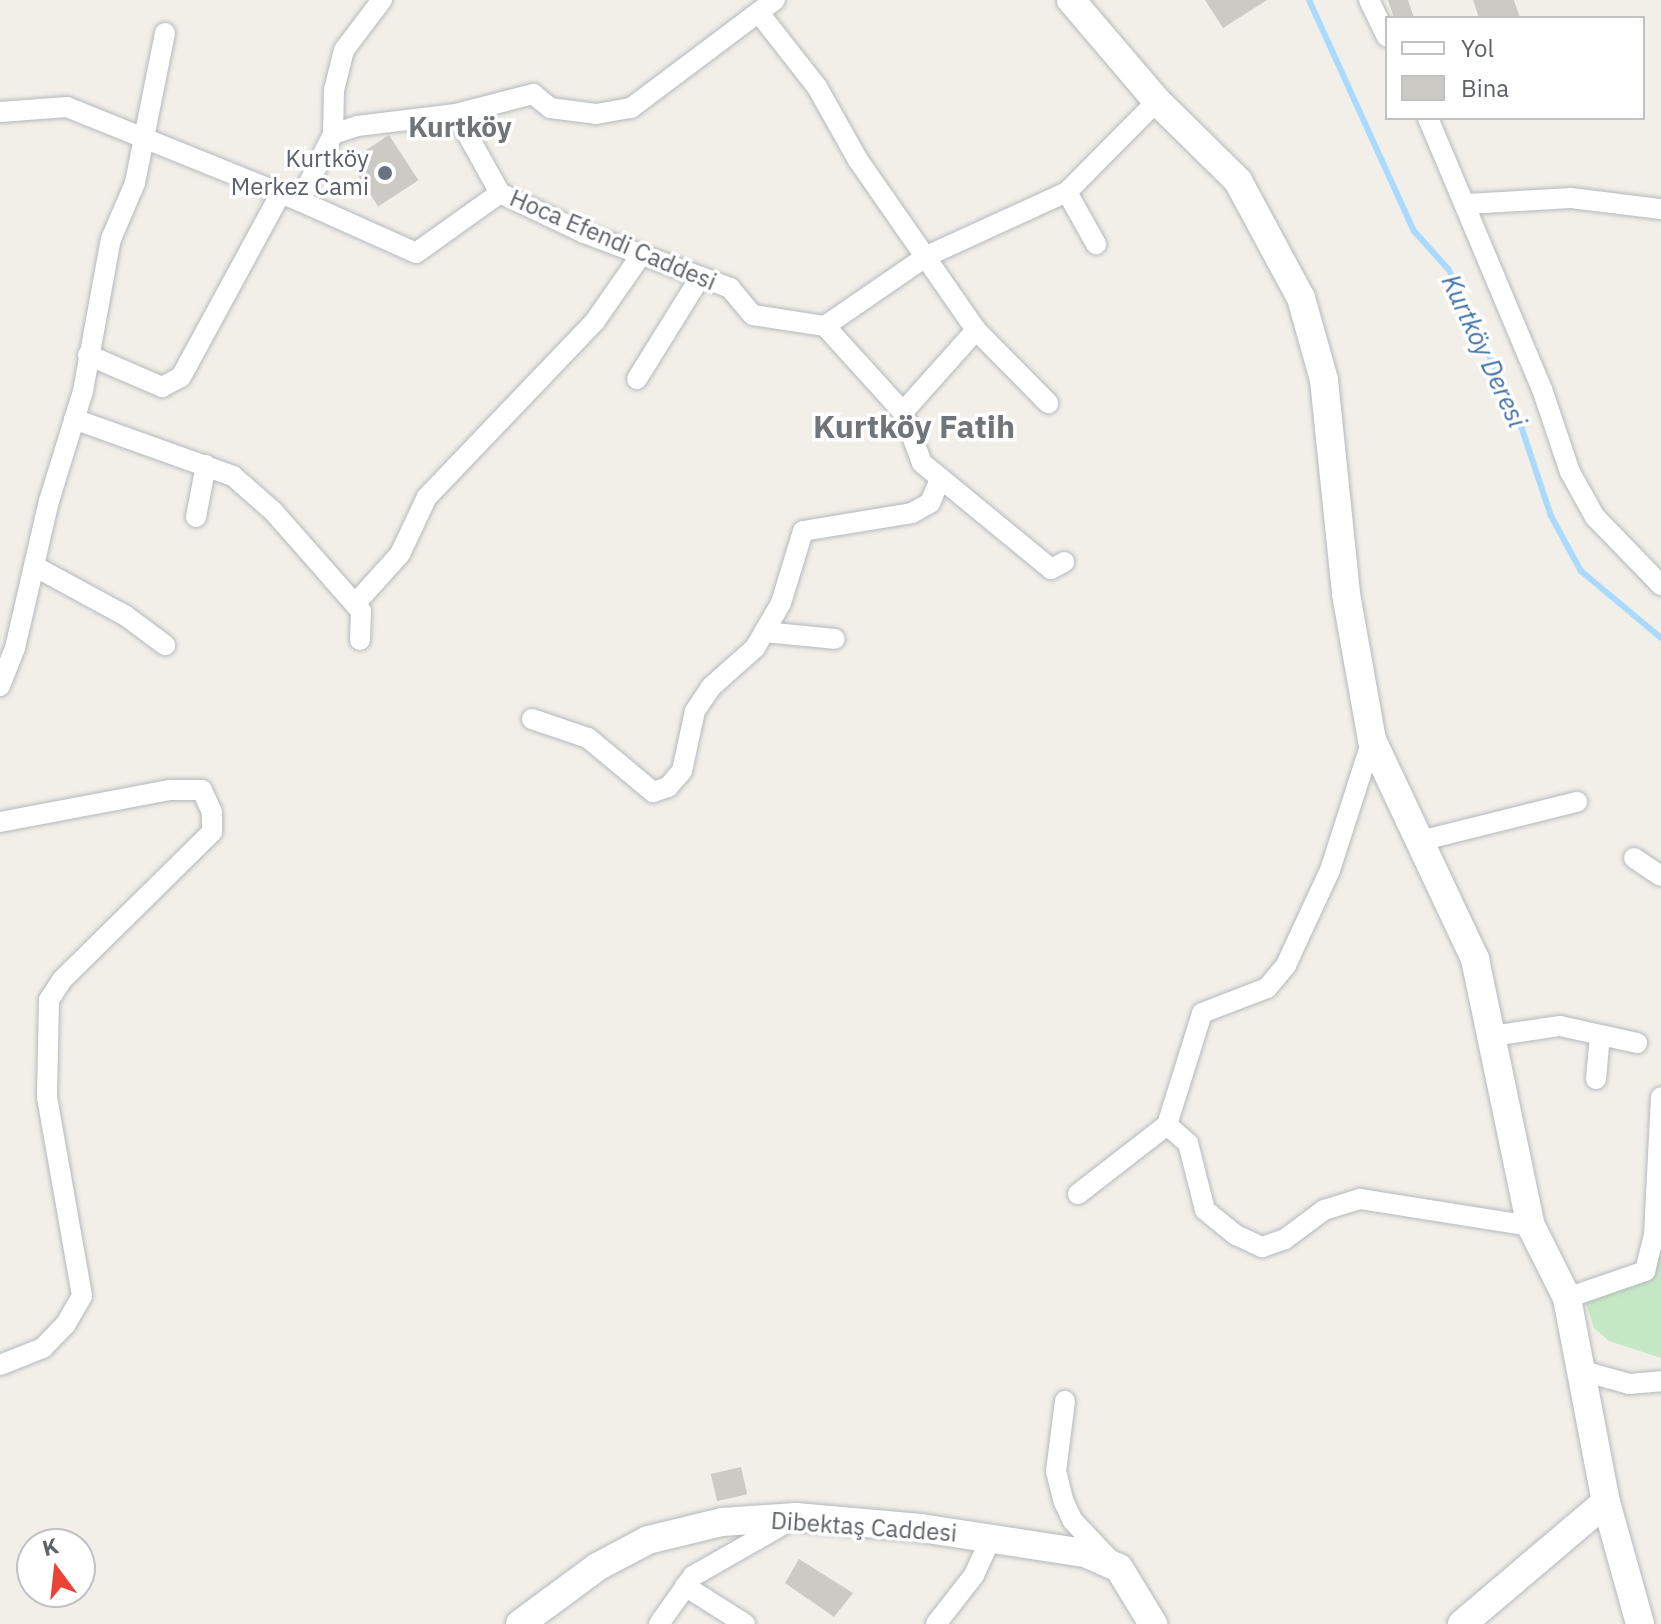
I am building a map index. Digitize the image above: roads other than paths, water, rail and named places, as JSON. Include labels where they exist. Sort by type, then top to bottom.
[{"type":"street","points":[[88,355],[162,387],[181,377],[290,197],[333,134],[334,90],[344,50],[382,0]]},
{"type":"street","points":[[1071,0],[1157,101],[1238,181],[1301,298],[1324,380],[1346,594],[1372,740],[1475,959],[1531,1226],[1567,1298],[1606,1502],[1640,1624]]},
{"type":"street","points":[[1369,0],[1385,33]]},
{"type":"street","points":[[333,134],[357,126],[456,114],[533,94],[550,108],[596,114],[631,108],[767,7],[858,160],[976,330],[1048,403]]},
{"type":"street","points":[[0,686],[15,648],[74,419],[111,239],[135,183],[165,33]]},
{"type":"street","points":[[1064,562],[1051,569],[922,463],[903,412],[825,326],[927,256],[1067,192],[1157,101]]},
{"type":"street","points":[[0,112],[67,107],[290,197]]},
{"type":"street","points":[[456,114],[500,193]]},
{"type":"street","points":[[1429,120],[1467,204],[1570,472],[1595,517],[1661,585]]},
{"type":"street","points":[[1067,192],[1096,244]]},
{"type":"street","name":"Hoca Efendi Caddesi","points":[[290,197],[416,253],[500,193],[699,279],[730,288],[753,315],[825,326]]},
{"type":"street","points":[[1467,204],[1571,198],[1661,209]]},
{"type":"street","points":[[355,604],[400,554],[427,497],[595,321],[641,255]]},
{"type":"street","points":[[637,379],[699,279]]},
{"type":"street","points":[[903,412],[976,330]]},
{"type":"street","points":[[74,419],[233,476],[273,511],[361,611],[360,640]]},
{"type":"street","points":[[196,517],[206,465]]},
{"type":"street","points":[[532,719],[588,738],[653,792],[668,787],[682,771],[695,711],[764,632],[781,603],[803,531],[912,513],[930,503],[940,479]]},
{"type":"street","points":[[34,566],[126,616],[165,645]]},
{"type":"street","points":[[764,632],[835,639]]},
{"type":"street","points":[[1078,1194],[1167,1125],[1202,1013],[1267,988],[1286,965],[1330,870],[1372,740]]},
{"type":"street","points":[[0,822],[170,790],[202,790],[212,812],[212,832],[62,980],[49,1000],[47,1097],[82,1296],[65,1325],[43,1348],[0,1365]]},
{"type":"street","points":[[1420,841],[1577,802]]},
{"type":"street","points":[[1634,858],[1661,876]]},
{"type":"street","points":[[1492,1036],[1560,1026],[1637,1043]]},
{"type":"street","points":[[1596,1079],[1600,1035]]},
{"type":"street","points":[[1567,1298],[1645,1271],[1654,1235],[1661,1097]]},
{"type":"street","points":[[1167,1125],[1188,1143],[1205,1210],[1236,1235],[1262,1247],[1285,1239],[1324,1210],[1360,1199],[1531,1226]]},
{"type":"street","points":[[1579,1370],[1629,1384],[1661,1381]]},
{"type":"street","points":[[1065,1401],[1056,1471],[1063,1500],[1073,1521],[1119,1568],[1153,1624]]},
{"type":"street","points":[[1462,1624],[1606,1502]]},
{"type":"street","points":[[659,1624],[685,1586],[796,1517]]},
{"type":"street","name":"Dibektaş Caddesi","points":[[520,1624],[597,1567],[648,1540],[722,1522],[796,1517],[991,1538],[1085,1553],[1119,1568]]},
{"type":"street","points":[[936,1624],[974,1575],[991,1538]]},
{"type":"street","points":[[685,1586],[745,1624]]},
{"type":"waterway","name":"Kurtköy Deresi","points":[[1309,0],[1414,231],[1449,270],[1518,417],[1551,516],[1581,571],[1661,638]]},
{"type":"place","name":"Kurtköy Merkez Cami","points":[[385,173]]},
{"type":"district","name":"Kurtköy","points":[[460,127]]},
{"type":"district","name":"Kurtköy Fatih","points":[[914,426]]}]
